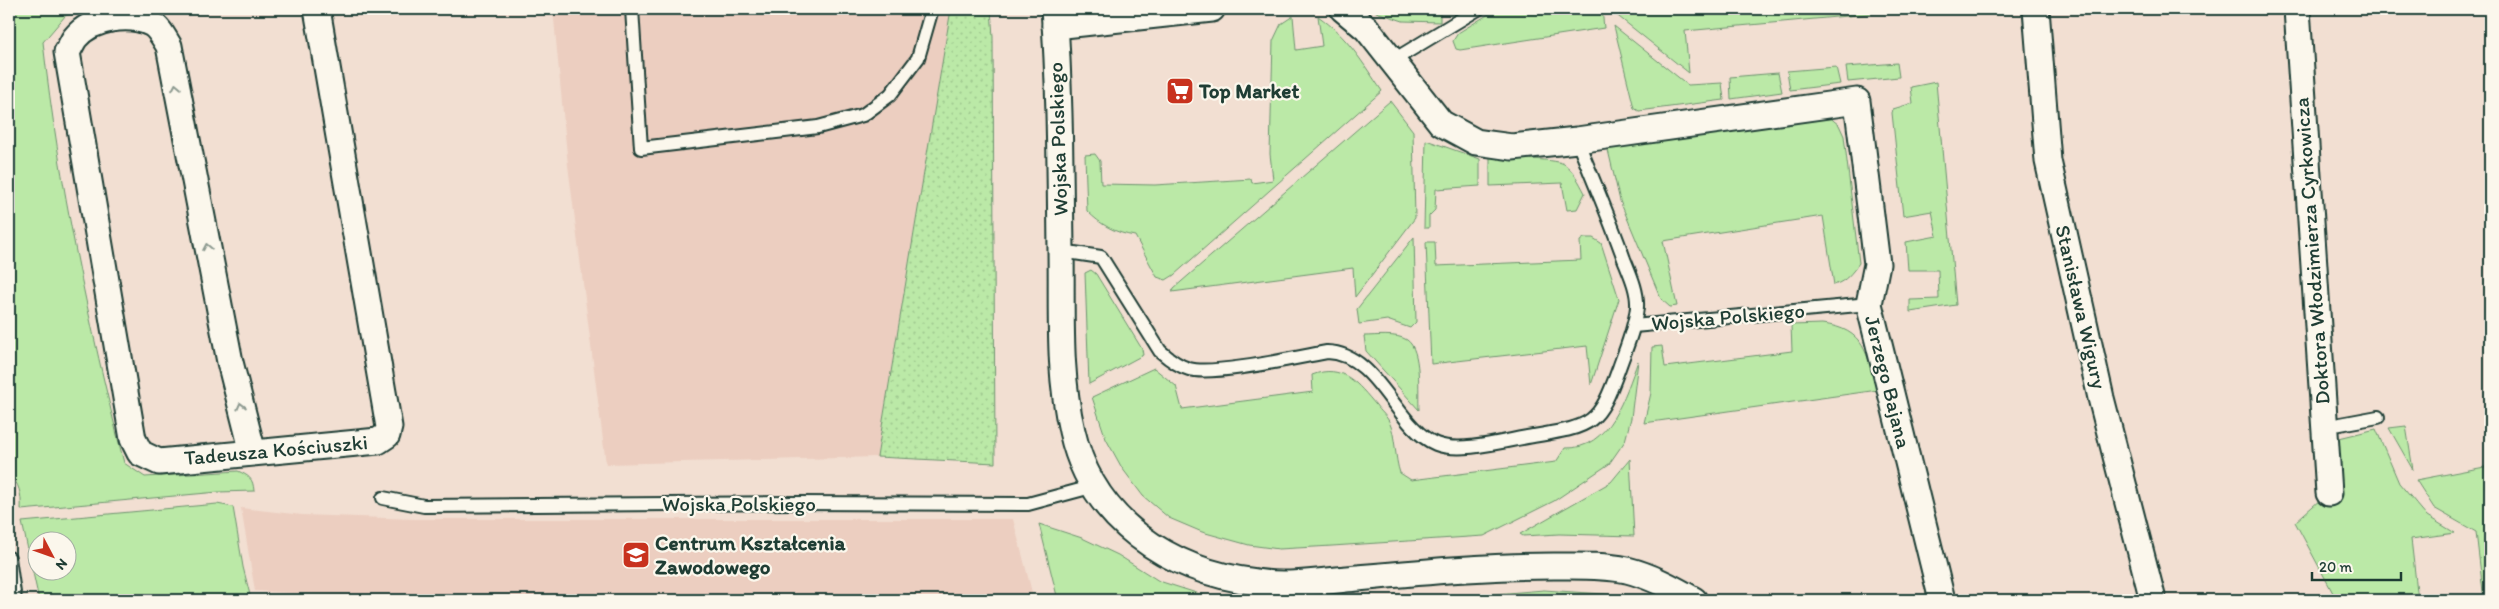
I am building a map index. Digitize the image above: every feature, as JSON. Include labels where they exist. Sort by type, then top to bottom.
[{"type":"street","name":"Tadeusza Kościuszki","points":[[253,453],[230,362],[169,46],[153,24],[133,17],[106,20],[92,26],[76,37],[68,52],[133,439],[140,453],[159,462],[253,453],[378,441],[388,436],[389,427],[317,9]]},
{"type":"street","name":"Wojska Polskiego","points":[[1212,9],[1054,18],[1061,251],[1062,360],[1066,403],[1072,435],[1095,486],[1108,508],[1130,531],[1151,546],[1180,561],[1215,573],[1255,582],[1292,584],[1489,568],[1607,567],[1641,574],[1668,585],[1694,600]]},
{"type":"street","points":[[1343,9],[1366,28],[1441,123],[1476,142],[1512,147],[1577,140]]},
{"type":"street","name":"Stanisława Wigury","points":[[2036,9],[2048,160],[2101,398],[2153,600]]},
{"type":"street","name":"Doktora Włodzimierza Cyrkowicza","points":[[2297,9],[2329,493]]},
{"type":"street","name":"Jerzego Bajana","points":[[1577,140],[1856,101],[1877,264],[1869,304],[1942,600]]},
{"type":"lane","points":[[632,9],[641,148],[818,127],[863,115],[890,95],[918,58],[932,9]]},
{"type":"lane","points":[[1392,61],[1478,9]]},
{"type":"lane","points":[[1577,140],[1634,288],[1637,305],[1634,326]]},
{"type":"lane","name":"Wojska Polskiego","points":[[1061,251],[1101,257],[1160,351],[1172,361],[1189,369],[1212,371],[1327,352],[1347,355],[1365,369],[1422,435],[1434,443],[1445,447],[1476,445],[1572,429],[1588,424],[1600,413],[1607,401],[1634,326],[1869,304]]},
{"type":"lane","points":[[2324,427],[2378,417]]},
{"type":"lane","name":"Wojska Polskiego","points":[[382,498],[424,506],[798,503],[1028,504],[1095,486]]},
{"type":"lane","points":[[9,558],[15,600]]},
{"type":"shaded area","points":[[553,9],[951,9],[877,457],[606,464],[568,165]]},
{"type":"shaded area","name":"Centrum Kształcenia Zawodowego","points":[[241,508],[302,515],[415,519],[1013,519],[1034,600],[366,600],[333,595],[255,591]]},
{"type":"green space","points":[[9,9],[112,9],[66,15],[43,42],[57,148],[76,254],[124,463],[145,477],[238,471],[250,478],[254,491],[218,492],[21,510],[19,489],[9,472]]},
{"type":"green space","points":[[951,9],[991,9],[993,37],[995,463],[877,457]]},
{"type":"green space","points":[[1374,9],[1440,9],[1440,22],[1403,21],[1376,12]]},
{"type":"green space","points":[[1497,9],[1602,9],[1604,28],[1460,50],[1456,49],[1453,41],[1458,33]]},
{"type":"green space","points":[[1614,9],[1923,9],[1685,31],[1689,73],[1614,13]]},
{"type":"green space","points":[[1293,16],[1296,50],[1322,46],[1318,16],[1346,41],[1382,91],[1174,275],[1166,280],[1157,277],[1135,236],[1109,228],[1087,211],[1085,155],[1095,154],[1100,161],[1101,184],[1155,185],[1251,179],[1252,183],[1273,180],[1270,154],[1273,41],[1281,24]]},
{"type":"green space","points":[[1614,26],[1688,85],[1722,83],[1724,100],[1639,111],[1634,108]]},
{"type":"green space","points":[[1897,63],[1899,77],[1848,82],[1846,67]]},
{"type":"green space","points":[[1836,67],[1840,84],[1790,90],[1787,71]]},
{"type":"green space","points":[[1778,73],[1782,92],[1731,99],[1730,77]]},
{"type":"green space","points":[[1936,82],[1956,305],[1910,312],[1910,300],[1939,299],[1938,270],[1908,270],[1906,242],[1937,236],[1932,211],[1903,216],[1892,113],[1893,109],[1913,103],[1911,87]]},
{"type":"green space","points":[[1390,101],[1413,131],[1415,218],[1355,297],[1353,268],[1172,292],[1174,288]]},
{"type":"green space","points":[[1828,116],[1839,125],[1844,136],[1859,263],[1851,273],[1834,285],[1823,216],[1663,241],[1677,306],[1670,307],[1661,299],[1620,201],[1608,150],[1612,146]]},
{"type":"green space","points":[[1426,140],[1480,159],[1480,186],[1436,189],[1435,210],[1429,216],[1429,228],[1424,228]]},
{"type":"green space","points":[[1490,157],[1559,162],[1568,167],[1585,193],[1577,209],[1567,210],[1562,183],[1490,186]]},
{"type":"green space","points":[[1414,237],[1416,322],[1410,328],[1387,320],[1359,324],[1357,309]]},
{"type":"green space","points":[[1584,238],[1593,238],[1601,243],[1619,299],[1591,385],[1587,346],[1431,364],[1426,242],[1435,242],[1436,266],[1581,260],[1580,241]]},
{"type":"green space","points":[[1091,270],[1096,274],[1142,349],[1143,355],[1089,384],[1085,273]]},
{"type":"green space","points":[[1822,324],[1848,331],[1862,345],[1878,390],[1644,423],[1651,393],[1652,347],[1662,346],[1665,367],[1792,351],[1791,325]]},
{"type":"green space","points":[[1364,336],[1397,336],[1407,340],[1412,345],[1417,362],[1419,410],[1366,351]]},
{"type":"green space","points":[[1638,361],[1631,418],[1625,441],[1609,464],[1554,501],[1484,536],[1279,549],[1249,545],[1202,532],[1169,518],[1143,496],[1122,468],[1106,439],[1092,397],[1154,368],[1176,386],[1182,409],[1313,392],[1312,375],[1323,372],[1341,374],[1356,383],[1388,419],[1392,428],[1400,473],[1411,480],[1556,462],[1565,448],[1581,446],[1594,440],[1614,418]]},
{"type":"green space","points":[[2406,426],[2413,470],[2389,428]]},
{"type":"green space","points":[[2376,429],[2399,483],[2427,516],[2455,533],[2411,539],[2418,600],[2334,600],[2333,593],[2295,522],[2321,499],[2335,439]]},
{"type":"green space","points":[[1630,459],[1634,536],[1559,534],[1523,536],[1520,534],[1611,482]]},
{"type":"green space","points":[[2490,466],[2490,600],[2484,600],[2476,532],[2434,508],[2416,480]]},
{"type":"green space","points":[[217,504],[233,507],[243,567],[250,595],[249,600],[39,600],[35,582],[78,582],[78,532],[28,532],[28,550],[22,522]]},
{"type":"green space","points":[[1039,524],[1082,538],[1118,555],[1159,581],[1209,597],[1233,600],[1058,600]]},
{"type":"green space","points":[[1544,590],[1618,595],[1636,600],[1423,600]]},
{"type":"place","name":"Top Market","points":[[1180,91]]},
{"type":"place","name":"Centrum Kształcenia Zawodowego","points":[[636,555]]}]
